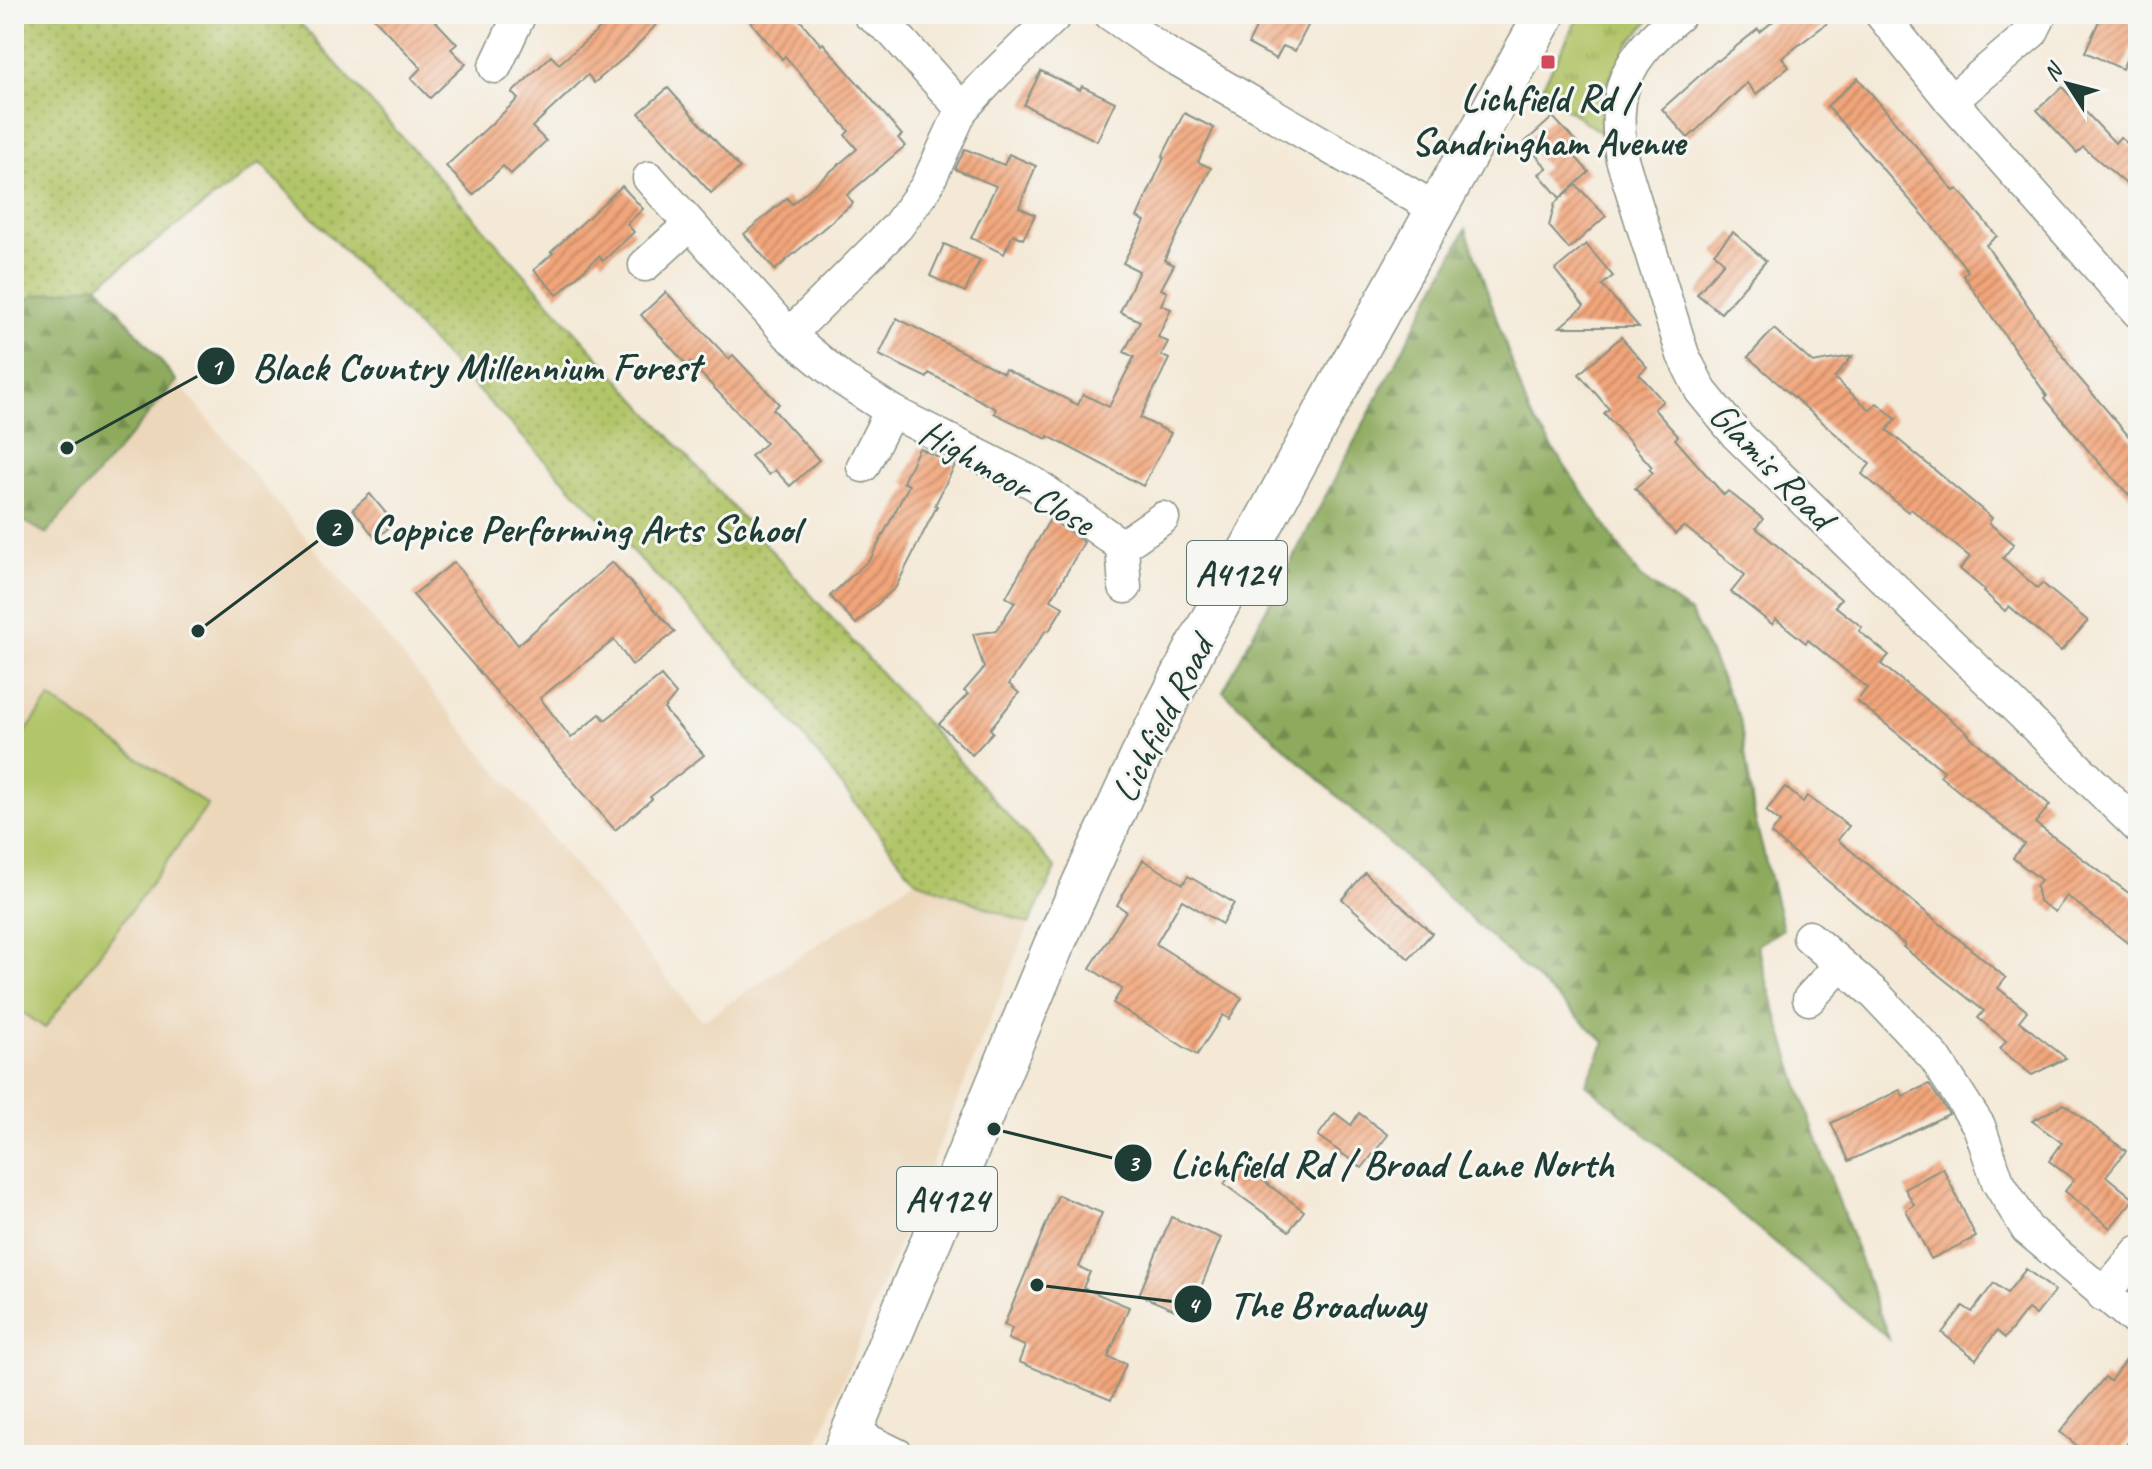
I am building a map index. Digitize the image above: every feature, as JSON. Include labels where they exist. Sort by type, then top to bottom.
[{"type":"main road","name":"Lichfield Road","points":[[846,1444],[1054,945],[1140,758],[1300,455],[1545,14]]},
{"type":"street","points":[[495,67],[520,14]]},
{"type":"street","points":[[869,14],[892,31],[962,109]]},
{"type":"street","points":[[789,335],[897,227],[926,187],[962,109],[1057,14]]},
{"type":"street","points":[[1110,14],[1166,53],[1438,210]]},
{"type":"street","name":"Glamis Road","points":[[1680,14],[1652,37],[1633,62],[1620,91],[1617,125],[1622,159],[1683,355],[1701,391],[1736,434],[2138,827]]},
{"type":"street","points":[[1881,14],[1951,101],[2138,312]]},
{"type":"street","points":[[1951,101],[2032,32],[2041,14]]},
{"type":"street","name":"Highmoor Close","points":[[649,178],[789,335],[842,379],[891,411],[1035,484],[1122,546]]},
{"type":"street","points":[[645,265],[689,225]]},
{"type":"street","name":"Highmoor Close","points":[[863,466],[891,411]]},
{"type":"street","name":"Highmoor Close","points":[[1122,546],[1163,518]]},
{"type":"street","name":"Highmoor Close","points":[[1122,546],[1125,587]]},
{"type":"street","points":[[1809,937],[1876,995],[1935,1058],[1979,1126],[1998,1182],[2027,1229],[2138,1322]]},
{"type":"street","points":[[1809,999],[1840,965]]},
{"type":"street","points":[[2103,1295],[2138,1252]]},
{"type":"street","points":[[846,1444],[898,1455]]},
{"type":"shaded area","points":[[98,285],[702,1021],[915,880],[1029,924],[813,1455],[14,1455],[14,310]]},
{"type":"green space","points":[[14,14],[292,14],[1056,869],[1029,924],[915,880],[775,700],[260,163],[98,285],[33,296],[14,310]]},
{"type":"green space","points":[[1580,14],[1655,14],[1630,42],[1602,92],[1601,133],[1540,91]]},
{"type":"green space","points":[[1466,229],[1529,413],[1640,577],[1691,613],[1740,719],[1755,819],[1783,929],[1757,945],[1801,1094],[1889,1339],[1586,1084],[1605,1042],[1223,691]]},
{"type":"green space","points":[[98,285],[177,381],[46,534],[14,515],[14,310],[33,296]]},
{"type":"green space","points":[[50,698],[208,805],[45,1028],[14,1006],[14,748]]},
{"type":"building","points":[[370,14],[429,14],[457,44],[451,49],[466,64],[430,98],[411,78],[421,68]]},
{"type":"building","points":[[617,14],[666,14],[631,52],[594,83],[588,75],[532,127],[546,141],[511,174],[503,166],[473,195],[446,166],[518,99],[512,93],[551,56],[559,64]]},
{"type":"building","points":[[744,14],[795,14],[902,135],[898,138],[905,146],[847,195],[853,203],[775,270],[744,234],[787,198],[792,204],[857,149],[845,135],[849,131],[785,56],[782,59]]},
{"type":"building","points":[[1263,14],[1314,14],[1295,51],[1283,46],[1276,59],[1248,44]]},
{"type":"building","points":[[1782,14],[1839,14],[1782,58],[1789,67],[1756,94],[1747,83],[1688,138],[1662,109],[1717,60]]},
{"type":"building","points":[[2102,14],[2138,14],[2138,34],[2122,69],[2085,52]]},
{"type":"building","points":[[1041,71],[1080,90],[1082,86],[1115,102],[1097,141],[1024,105]]},
{"type":"building","points":[[1858,78],[1954,191],[1958,189],[1997,236],[1986,245],[2074,372],[2138,447],[2138,505],[2045,398],[2047,396],[1963,275],[1968,271],[1827,106]]},
{"type":"building","points":[[2062,87],[2115,143],[2120,137],[2138,153],[2138,194],[2083,147],[2077,153],[2037,110]]},
{"type":"building","points":[[668,88],[740,168],[711,193],[639,113]]},
{"type":"building","points":[[1184,113],[1214,128],[1198,162],[1211,168],[1164,260],[1174,265],[1161,289],[1167,292],[1161,305],[1171,309],[1158,337],[1168,342],[1161,355],[1169,359],[1140,418],[1171,433],[1143,486],[1048,436],[1047,439],[994,413],[996,409],[929,373],[927,378],[879,355],[897,318],[1003,373],[1005,369],[1078,405],[1083,394],[1109,407],[1134,357],[1124,352],[1140,321],[1120,312],[1139,271],[1123,263],[1145,221],[1137,217]]},
{"type":"building","points":[[1553,117],[1576,142],[1568,149],[1589,172],[1560,198],[1539,174],[1547,168],[1525,142]]},
{"type":"building","points":[[965,149],[1004,165],[1009,154],[1036,166],[1019,207],[1035,215],[1023,239],[1013,234],[1004,254],[971,238],[996,186],[955,169]]},
{"type":"building","points":[[1576,185],[1606,216],[1569,249],[1549,226],[1555,203]]},
{"type":"building","points":[[622,186],[643,209],[627,224],[634,232],[603,261],[599,256],[557,295],[534,270]]},
{"type":"building","points":[[1733,232],[1766,261],[1721,313],[1697,294],[1724,262],[1714,253]]},
{"type":"building","points":[[944,244],[980,260],[965,292],[930,276]]},
{"type":"building","points":[[1586,244],[1613,276],[1602,285],[1639,327],[1560,327],[1584,306],[1555,270]]},
{"type":"building","points":[[666,292],[729,359],[733,355],[779,404],[773,409],[819,460],[790,486],[775,470],[769,475],[751,456],[766,443],[641,315]]},
{"type":"building","points":[[1774,329],[1813,363],[1852,356],[1834,378],[1870,410],[1877,403],[1896,419],[1887,430],[1992,518],[1989,523],[2014,544],[2003,558],[2037,588],[2042,583],[2088,621],[2061,651],[2009,606],[2005,611],[1984,592],[1960,569],[1970,557],[1862,474],[1870,464],[1748,357]]},
{"type":"building","points":[[1621,337],[1647,367],[1639,374],[1663,401],[1654,409],[1678,436],[1675,439],[1724,495],[1728,491],[1763,519],[1756,528],[1841,599],[1835,606],[1862,627],[1859,631],[1889,655],[1881,664],[1969,734],[2050,805],[2035,823],[2138,900],[2138,951],[2067,896],[2055,912],[2039,901],[2036,886],[2041,880],[2013,858],[2024,844],[1940,776],[1944,771],[1857,701],[1867,688],[1808,640],[1806,643],[1776,619],[1772,624],[1731,592],[1745,575],[1684,526],[1675,534],[1635,488],[1653,473],[1649,469],[1652,467],[1604,413],[1609,409],[1579,374]]},
{"type":"building","points":[[919,448],[955,465],[896,587],[856,624],[830,596],[871,558],[909,485],[903,482]]},
{"type":"building","points":[[370,494],[394,523],[376,539],[353,509]]},
{"type":"building","points":[[1050,519],[1084,542],[1051,600],[1063,607],[1009,684],[1019,693],[990,729],[993,732],[972,755],[939,724],[968,694],[964,691],[984,668],[973,634],[996,631],[1015,602],[1006,597]]},
{"type":"building","points":[[454,562],[518,645],[612,562],[675,632],[632,665],[614,640],[540,698],[571,738],[600,714],[605,720],[661,676],[676,694],[664,709],[704,755],[650,797],[652,799],[615,830],[413,595]]},
{"type":"building","points":[[1785,787],[1803,802],[1807,796],[1849,826],[1838,840],[2006,978],[1998,988],[2027,1011],[2019,1021],[2066,1058],[2032,1075],[2000,1049],[2006,1041],[1978,1018],[1984,1011],[1903,947],[1905,945],[1771,834],[1780,822],[1766,811]]},
{"type":"building","points":[[1143,860],[1183,884],[1188,876],[1234,903],[1222,924],[1182,900],[1156,944],[1242,998],[1229,1019],[1223,1015],[1197,1055],[1113,1003],[1122,989],[1090,968],[1126,911],[1117,905]]},
{"type":"building","points":[[1365,873],[1432,933],[1409,959],[1342,899]]},
{"type":"building","points":[[1929,1084],[1949,1114],[1849,1161],[1831,1123],[1900,1090],[1903,1096]]},
{"type":"building","points":[[2064,1104],[2126,1151],[2106,1176],[2134,1199],[2110,1228],[2065,1191],[2074,1180],[2049,1161],[2062,1143],[2032,1121]]},
{"type":"building","points":[[1335,1113],[1351,1125],[1359,1113],[1388,1135],[1362,1168],[1318,1136]]},
{"type":"building","points":[[1239,1163],[1304,1211],[1289,1231],[1224,1184]]},
{"type":"building","points":[[1943,1168],[1976,1237],[1931,1259],[1906,1210],[1914,1205],[1905,1189]]},
{"type":"building","points":[[1058,1195],[1102,1213],[1079,1267],[1090,1272],[1083,1288],[1129,1307],[1108,1357],[1126,1364],[1111,1400],[1019,1362],[1025,1346],[1008,1339],[1012,1328],[1004,1325]]},
{"type":"building","points":[[1171,1217],[1221,1238],[1189,1316],[1139,1295]]},
{"type":"building","points":[[2026,1269],[2055,1291],[2036,1315],[2028,1309],[2005,1338],[1997,1331],[1976,1359],[1942,1333],[1963,1306],[1972,1312],[1994,1283],[2007,1293]]},
{"type":"building","points":[[2138,1345],[2138,1429],[2118,1455],[2089,1455],[2060,1432],[2105,1377],[2110,1381]]},
{"type":"place","name":"Lichfield Rd / Sandringham Avenue","points":[[1548,62]]},
{"type":"place","name":"Black Country Millennium Forest","points":[[67,448]]},
{"type":"place","name":"Coppice Performing Arts School","points":[[198,631]]},
{"type":"place","name":"Lichfield Rd / Broad Lane North","points":[[994,1129]]},
{"type":"place","name":"The Broadway","points":[[1037,1285]]}]
